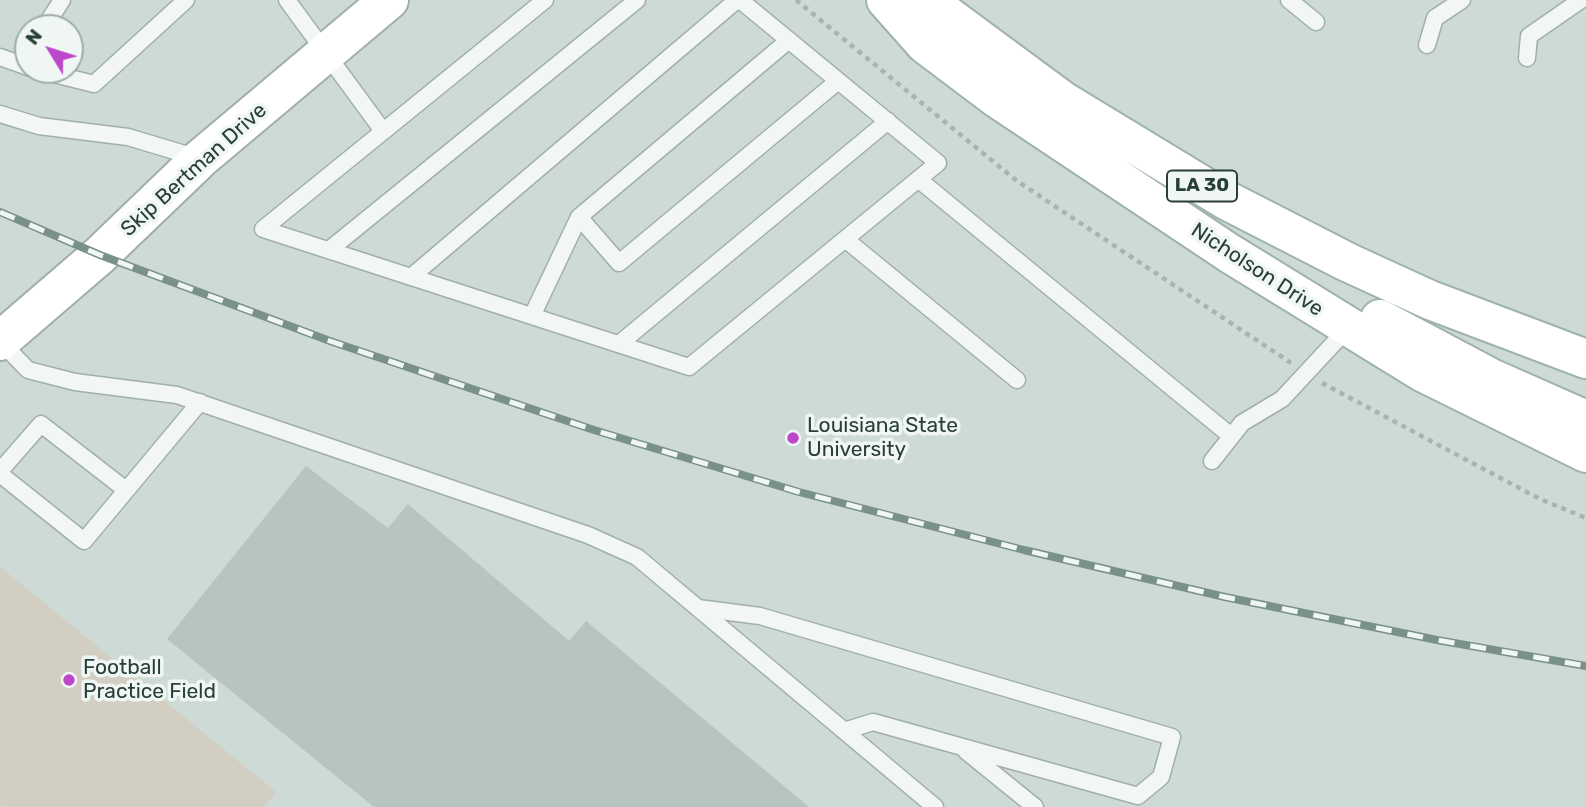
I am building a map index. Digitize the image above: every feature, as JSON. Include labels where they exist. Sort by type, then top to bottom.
[{"type":"main road","name":"Skip Bertman Drive","points":[[0,341],[100,255],[200,159],[389,0]]},
{"type":"main road","name":"Nicholson Drive","points":[[886,0],[925,44],[998,99],[1267,276],[1348,328],[1454,390],[1586,453]]},
{"type":"main road","name":"Nicholson Drive","points":[[911,0],[948,16],[1063,101],[1226,200],[1347,262],[1515,334],[1586,359]]},
{"type":"main road","points":[[1267,276],[1354,306],[1493,379],[1586,419]]},
{"type":"main road","points":[[1515,334],[1586,342]]},
{"type":"lane","points":[[84,82],[94,84],[186,0]]},
{"type":"lane","points":[[287,0],[383,131]]},
{"type":"lane","points":[[411,276],[738,0],[938,163],[689,367],[263,229],[545,0]]},
{"type":"lane","points":[[329,250],[637,0]]},
{"type":"lane","points":[[1289,0],[1316,22]]},
{"type":"lane","points":[[1427,45],[1435,18],[1462,0]]},
{"type":"lane","points":[[1527,58],[1529,36],[1581,0]]},
{"type":"lane","points":[[532,316],[579,217],[789,40]]},
{"type":"lane","points":[[579,217],[620,263],[838,81]]},
{"type":"lane","points":[[0,114],[39,126],[128,137],[200,159]]},
{"type":"lane","points":[[619,344],[888,121]]},
{"type":"lane","points":[[918,179],[1231,436]]},
{"type":"lane","points":[[845,239],[1017,380]]},
{"type":"lane","points":[[1212,461],[1242,423],[1282,399],[1348,328]]},
{"type":"lane","points":[[0,341],[28,370],[75,382],[177,394],[588,535],[637,557],[935,807]]},
{"type":"lane","points":[[127,489],[41,424],[0,472],[84,541],[200,402]]},
{"type":"lane","points":[[698,608],[760,615],[1171,737],[1161,777],[1125,807]]},
{"type":"lane","points":[[844,731],[873,722],[1138,796]]},
{"type":"lane","points":[[962,747],[1035,807]]},
{"type":"path","points":[[796,0],[1017,181],[1307,374],[1540,499],[1586,518]]},
{"type":"shaded area","name":"Louisiana State University","points":[[0,0],[1586,0],[1586,807],[0,807]]},
{"type":"shaded area","name":"Football Practice Field","points":[[0,567],[276,792],[264,807],[3,807],[0,804]]},
{"type":"building","points":[[306,466],[388,528],[408,504],[569,641],[586,621],[809,807],[374,807],[167,639]]},
{"type":"railway","points":[[0,212],[100,255],[330,341],[594,430],[799,492],[1024,550],[1225,597],[1437,640],[1586,666]]},
{"type":"place","name":"Louisiana State University","points":[[793,438]]},
{"type":"place","name":"Football Practice Field","points":[[69,680]]}]
